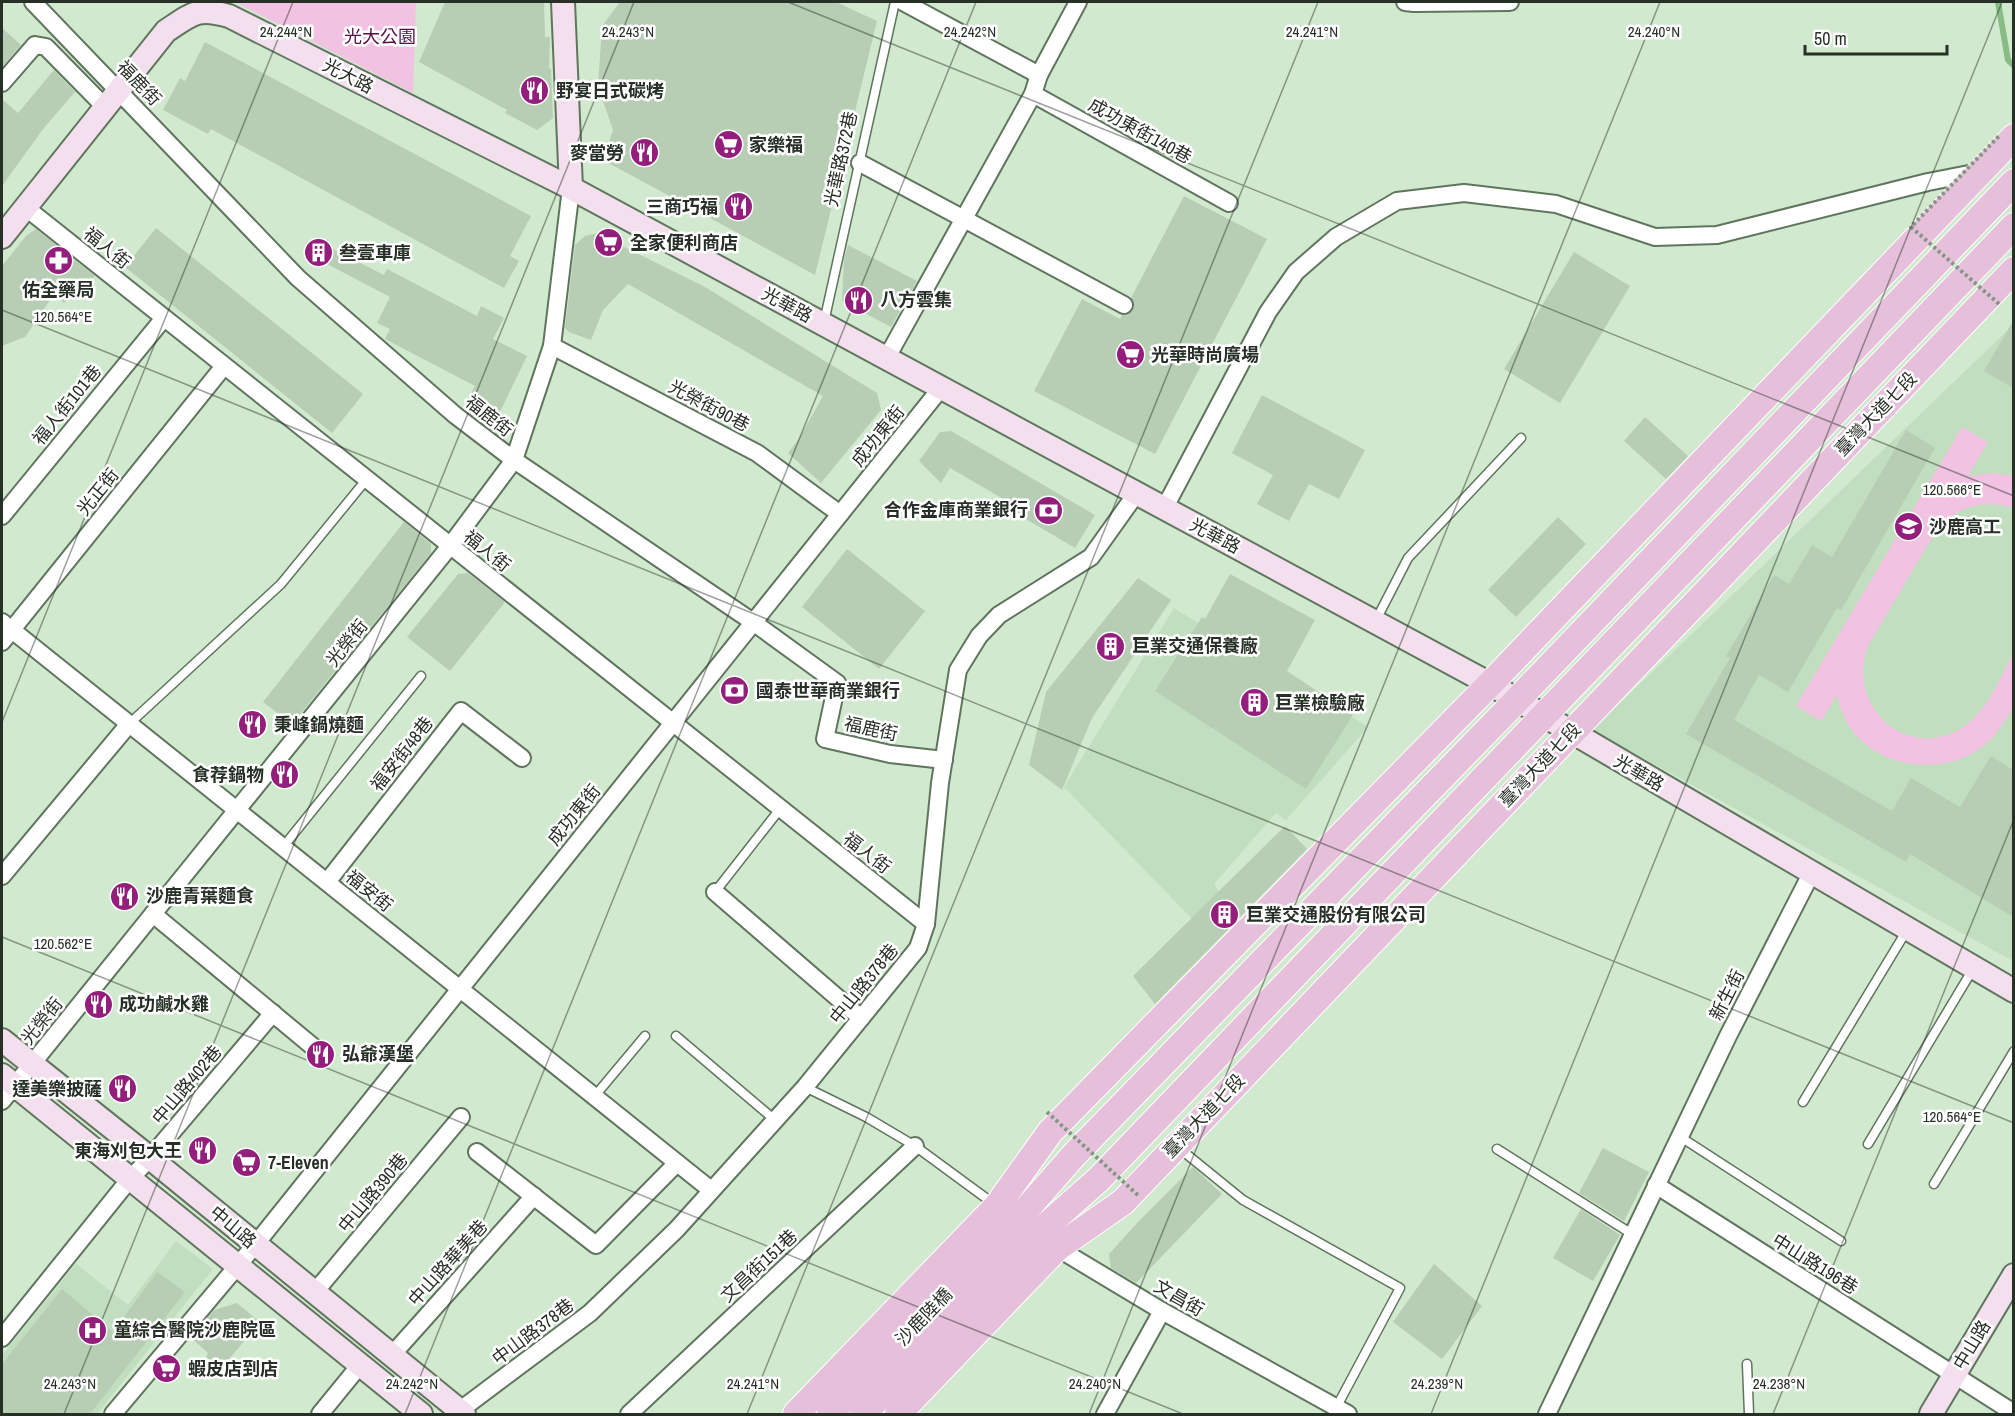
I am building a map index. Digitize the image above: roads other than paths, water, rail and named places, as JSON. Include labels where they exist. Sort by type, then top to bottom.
[{"type":"main road","name":"臺灣大道七段","points":[[1027,1227],[1050,1132],[1520,653],[1980,172],[2006,136]]},
{"type":"main road","name":"臺灣大道七段","points":[[898,1414],[1074,1155],[1517,700],[2013,182]]},
{"type":"main road","name":"臺灣大道七段","points":[[796,1414],[1027,1227],[1099,1179],[2013,226]]},
{"type":"main road","name":"臺灣大道七段","points":[[1027,1227],[1123,1202],[2013,270]]},
{"type":"main road","points":[[1517,700],[1520,653]]},
{"type":"main road","name":"沙鹿陸橋","points":[[830,1414],[1027,1227]]},
{"type":"main road","name":"沙鹿陸橋","points":[[863,1414],[1027,1227]]},
{"type":"street","name":"福鹿街","points":[[33,2],[298,278],[455,415],[514,460],[753,622],[837,683],[825,739],[890,754],[944,760]]},
{"type":"street","points":[[563,2],[571,188]]},
{"type":"street","points":[[903,2],[1039,75]]},
{"type":"street","points":[[886,359],[1033,94],[1039,75],[1078,2]]},
{"type":"street","points":[[1405,2],[1510,2]]},
{"type":"street","name":"光大路","points":[[2,237],[166,31],[187,16],[207,10],[229,16],[571,188]]},
{"type":"street","points":[[2,83],[34,45],[46,46],[105,107]]},
{"type":"street","name":"成功東街140巷","points":[[1033,94],[1229,203]]},
{"type":"street","points":[[860,163],[1124,305]]},
{"type":"street","points":[[1164,509],[1268,312],[1296,272],[1336,237],[1397,201],[1464,193],[1556,204],[1655,237],[1717,235],[1928,182],[1980,172]]},
{"type":"street","name":"光華路","points":[[571,188],[1490,684],[2013,991]]},
{"type":"street","name":"光榮街","points":[[6,1087],[32,1064],[450,546],[514,460],[552,346],[571,188]]},
{"type":"street","name":"福人街","points":[[25,207],[926,924]]},
{"type":"street","name":"福人街101巷","points":[[2,516],[164,318]]},
{"type":"street","name":"光榮街90巷","points":[[552,346],[757,453],[840,514]]},
{"type":"street","name":"光正街","points":[[5,631],[224,366]]},
{"type":"street","name":"成功東街","points":[[113,1414],[255,1245],[941,388]]},
{"type":"street","name":"中山路378巷","points":[[459,1413],[590,1313],[677,1229],[805,1087],[918,948],[926,924],[940,783],[958,670],[979,636],[999,615],[1091,557],[1136,494]]},
{"type":"street","name":"福安街","points":[[5,631],[129,724],[711,1190]]},
{"type":"street","name":"福安街48巷","points":[[327,882],[461,711],[522,758]]},
{"type":"street","points":[[2,876],[129,724]]},
{"type":"street","name":"新生街","points":[[1547,1414],[1733,1025],[1811,874]]},
{"type":"street","points":[[715,892],[861,1018]]},
{"type":"street","points":[[153,914],[317,1050]]},
{"type":"street","name":"中山路402巷","points":[[2,1338],[129,1180],[273,1013]]},
{"type":"street","name":"中山路","points":[[2,1040],[150,1158],[459,1413]]},
{"type":"street","name":"中山路","points":[[6,1087],[129,1180],[422,1414]]},
{"type":"street","name":"中山路390巷","points":[[314,1293],[461,1117]]},
{"type":"street","name":"文昌街151巷","points":[[629,1414],[915,1146]]},
{"type":"street","points":[[477,1152],[596,1245],[677,1163]]},
{"type":"street","name":"中山路196巷","points":[[1656,1185],[2013,1413]]},
{"type":"street","name":"中山路華美巷","points":[[391,1356],[534,1196]]},
{"type":"street","name":"文昌街","points":[[1027,1227],[1162,1311],[1342,1411]]},
{"type":"street","name":"中山路","points":[[1931,1414],[2013,1275]]},
{"type":"street","points":[[1105,1414],[1162,1311]]},
{"type":"street","points":[[320,1414],[360,1365]]},
{"type":"lane","name":"光華路372巷","points":[[824,325],[895,2]]},
{"type":"lane","points":[[1375,622],[1408,558],[1521,438]]},
{"type":"lane","points":[[129,724],[281,584],[366,480]]},
{"type":"lane","points":[[283,847],[421,676]]},
{"type":"lane","points":[[715,892],[780,809]]},
{"type":"lane","points":[[1803,1102],[1907,929]]},
{"type":"lane","points":[[1869,1144],[1974,967]]},
{"type":"lane","points":[[594,1097],[645,1036]]},
{"type":"lane","points":[[676,1036],[776,1120]]},
{"type":"lane","points":[[1934,1185],[2013,1051]]},
{"type":"lane","points":[[805,1087],[866,1117],[915,1146],[1027,1227]]},
{"type":"lane","points":[[1679,1136],[1841,1241]]},
{"type":"lane","points":[[1177,1145],[1243,1200],[1400,1288],[1342,1411]]},
{"type":"lane","points":[[1497,1149],[1632,1234]]},
{"type":"lane","points":[[1747,1364],[1749,1414]]},
{"type":"waterway","points":[[1998,2],[2008,60],[2014,66]]},
{"type":"place","name":"野宴日式碳烤","points":[[535,91]]},
{"type":"place","name":"家樂福","points":[[728,145]]},
{"type":"place","name":"麥當勞","points":[[645,153]]},
{"type":"place","name":"三商巧福","points":[[739,207]]},
{"type":"place","name":"全家便利商店","points":[[609,243]]},
{"type":"place","name":"叁壹車庫","points":[[318,253]]},
{"type":"place","name":"佑全藥局","points":[[58,261]]},
{"type":"place","name":"八方雲集","points":[[859,300]]},
{"type":"place","name":"光華時尚廣場","points":[[1130,355]]},
{"type":"place","name":"合作金庫商業銀行","points":[[1049,510]]},
{"type":"place","name":"沙鹿高工","points":[[1908,527]]},
{"type":"place","name":"巨業交通保養廠","points":[[1111,646]]},
{"type":"place","name":"國泰世華商業銀行","points":[[735,691]]},
{"type":"place","name":"巨業檢驗廠","points":[[1254,703]]},
{"type":"place","name":"秉峰鍋燒麵","points":[[253,725]]},
{"type":"place","name":"食荐鍋物","points":[[285,775]]},
{"type":"place","name":"沙鹿青葉麵食","points":[[125,896]]},
{"type":"place","name":"巨業交通股份有限公司","points":[[1225,915]]},
{"type":"place","name":"成功鹹水雞","points":[[98,1004]]},
{"type":"place","name":"弘爺漢堡","points":[[321,1054]]},
{"type":"place","name":"達美樂披薩","points":[[123,1089]]},
{"type":"place","name":"東海刈包大王","points":[[203,1151]]},
{"type":"place","name":"7-Eleven","points":[[247,1163]]},
{"type":"place","name":"童綜合醫院沙鹿院區","points":[[93,1330]]},
{"type":"place","name":"蝦皮店到店","points":[[167,1369]]},
{"type":"park label","name":"光大公園","points":[[380,37]]}]
